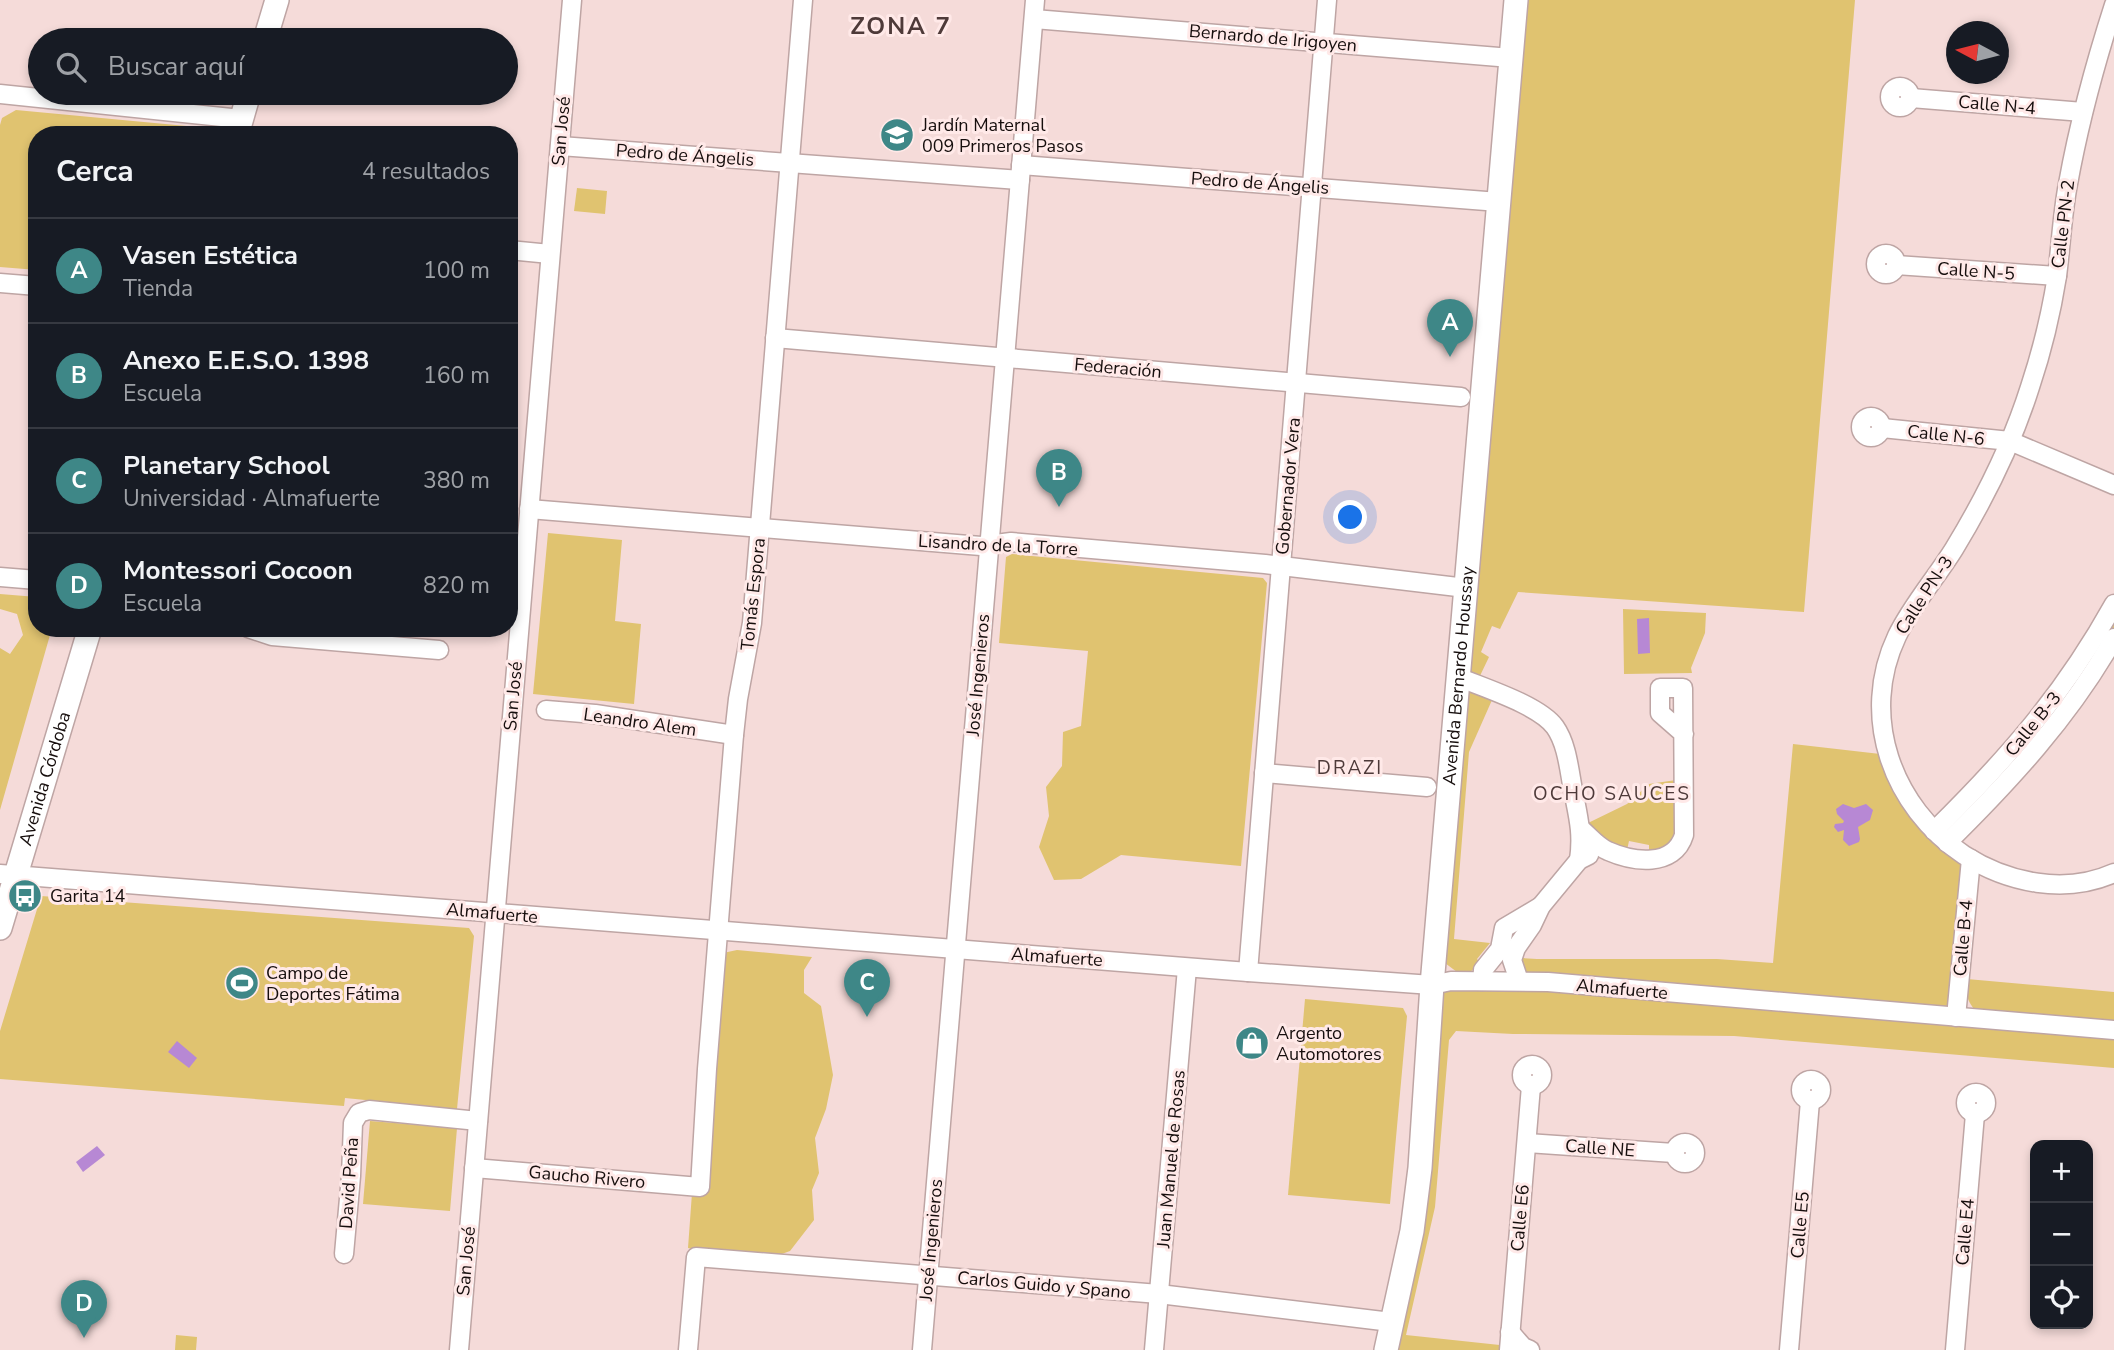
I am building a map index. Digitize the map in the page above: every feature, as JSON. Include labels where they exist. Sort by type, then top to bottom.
[{"type":"main road","points":[[269,28],[277,0]]},
{"type":"main road","name":"Avenida Bernardo Houssay","points":[[1386,1350],[1403,1279],[1420,1168],[1432,985],[1516,0]]},
{"type":"main road","points":[[239,126],[245,105]]},
{"type":"main road","name":"Avenida Córdoba","points":[[0,928],[8,875],[87,637]]},
{"type":"street","name":"San José","points":[[459,1350],[572,0]]},
{"type":"street","name":"Tomás Espora","points":[[700,1187],[734,735],[752,623],[803,0]]},
{"type":"street","name":"José Ingenieros","points":[[922,1350],[1035,0]]},
{"type":"street","name":"Gobernador Vera","points":[[1248,972],[1327,0]]},
{"type":"street","name":"Calle PN-2","points":[[2010,441],[2040,353],[2057,276],[2067,186],[2082,112],[2114,5]]},
{"type":"street","name":"Bernardo de Irigoyen","points":[[1034,19],[1511,58]]},
{"type":"street","points":[[0,94],[28,98]]},
{"type":"street","name":"Calle N-4","points":[[1911,98],[2082,112]]},
{"type":"street","points":[[80,105],[232,126]]},
{"type":"street","name":"Pedro de Ángelis","points":[[559,146],[789,163],[1312,187],[1499,202]]},
{"type":"street","points":[[518,251],[550,254]]},
{"type":"street","name":"Calle N-5","points":[[1896,265],[2057,276]]},
{"type":"street","points":[[0,283],[28,285]]},
{"type":"street","name":"Federación","points":[[775,338],[1461,397]]},
{"type":"street","name":"Calle N-6","points":[[1882,428],[2010,441],[2114,485]]},
{"type":"street","name":"Calle PN-3","points":[[1953,843],[1916,812],[1897,778],[1889,755],[1882,714],[1884,676],[1897,635],[1953,550],[1984,496],[2010,441]]},
{"type":"street","name":"Lisandro de la Torre","points":[[529,509],[989,545],[1011,542],[1281,566],[1466,587]]},
{"type":"street","points":[[0,577],[28,579]]},
{"type":"street","name":"Calle B-3","points":[[1953,843],[2008,757],[2065,699],[2114,604]]},
{"type":"street","points":[[284,637],[439,650]]},
{"type":"street","name":"Calle B-3","points":[[1953,843],[2019,769],[2065,699],[2114,638]]},
{"type":"street","points":[[1458,677],[1518,702],[1546,718],[1555,728],[1568,762],[1582,830],[1579,860]]},
{"type":"street","name":"Leandro Alem","points":[[547,710],[595,714],[734,735]]},
{"type":"street","points":[[1519,981],[1506,955],[1504,928],[1541,906],[1579,860],[1587,855],[1606,851],[1646,860],[1662,859],[1682,842],[1684,734]]},
{"type":"street","points":[[1264,773],[1427,787]]},
{"type":"street","points":[[1582,830],[1606,851]]},
{"type":"street","points":[[1953,843],[1994,872],[2014,878],[2114,887]]},
{"type":"street","name":"Calle B-4","points":[[1953,843],[1956,1017]]},
{"type":"street","points":[[2084,884],[2114,873]]},
{"type":"street","name":"Almafuerte","points":[[8,875],[1188,968],[1432,985],[1451,981],[1519,981],[2114,1030]]},
{"type":"street","points":[[1482,981],[1483,970],[1506,955]]},
{"type":"street","name":"Juan Manuel de Rosas","points":[[1154,1350],[1188,968]]},
{"type":"street","name":"Calle E6","points":[[1510,1341],[1531,1086]]},
{"type":"street","name":"Calle E5","points":[[1789,1350],[1810,1101]]},
{"type":"street","name":"David Peña","points":[[344,1254],[354,1123],[359,1113],[369,1110],[478,1121]]},
{"type":"street","name":"Calle E4","points":[[1955,1350],[1975,1114]]},
{"type":"street","name":"Calle NE","points":[[1527,1143],[1674,1153]]},
{"type":"street","name":"Gaucho Rivero","points":[[474,1168],[700,1187]]},
{"type":"street","name":"Carlos Guido y Spano","points":[[688,1350],[696,1257],[1159,1294],[1391,1322]]},
{"type":"street","points":[[1510,1341],[1530,1350]]},
{"type":"shaded area","points":[[1516,0],[1855,0],[1804,612],[1518,592],[1500,629],[1492,626],[1481,652],[1489,657],[1478,680],[1464,674]]},
{"type":"shaded area","points":[[16,110],[186,126],[28,126],[28,269],[0,267],[2,118]]},
{"type":"shaded area","points":[[577,188],[607,191],[605,214],[574,211]]},
{"type":"shaded area","points":[[548,533],[622,540],[615,621],[641,624],[634,704],[533,694]]},
{"type":"shaded area","points":[[1012,554],[1263,578],[1267,583],[1241,866],[1121,855],[1081,879],[1054,880],[1039,847],[1049,816],[1046,787],[1062,766],[1063,732],[1081,726],[1088,651],[999,643],[1006,557]]},
{"type":"shaded area","points":[[0,594],[28,596],[28,637],[49,637],[0,810],[0,648],[10,654],[23,635],[17,614],[0,609]]},
{"type":"shaded area","points":[[2114,604],[2114,638],[2107,650],[1948,843],[1971,859],[1950,1003],[1944,1008],[1525,975],[1518,954],[1522,958],[1537,959],[1717,959],[1773,963],[1793,744],[1889,755],[1935,831],[1979,787]]},
{"type":"shaded area","points":[[1623,609],[1706,613],[1705,633],[1691,668],[1692,673],[1624,674]]},
{"type":"shaded area","points":[[1649,618],[1650,653],[1638,654],[1637,619]]},
{"type":"shaded area","points":[[1463,688],[1492,700],[1469,752],[1454,939],[1490,943],[1477,959],[1480,963],[1467,975],[1457,972],[1441,960]]},
{"type":"shaded area","points":[[1676,780],[1676,834],[1666,848],[1649,855],[1649,845],[1629,841],[1627,850],[1610,845],[1588,823],[1627,804],[1649,784]]},
{"type":"shaded area","points":[[1843,804],[1854,808],[1866,804],[1873,810],[1870,820],[1858,827],[1859,842],[1849,846],[1843,840],[1844,830],[1838,832],[1834,827],[1844,821],[1836,809]]},
{"type":"shaded area","name":"Campo de Deportes Fátima","points":[[41,896],[469,928],[474,936],[457,1109],[345,1098],[344,1106],[0,1079],[0,1031]]},
{"type":"shaded area","points":[[737,950],[812,957],[804,970],[804,993],[821,1006],[833,1075],[826,1109],[815,1138],[819,1173],[812,1190],[814,1220],[790,1251],[779,1255],[688,1248],[692,1193],[723,953]]},
{"type":"shaded area","points":[[1967,979],[2114,992],[2114,1021],[1975,1010],[1967,996]]},
{"type":"shaded area","points":[[1451,981],[2114,1030],[2114,1068],[1734,1036],[1456,1031],[1449,1040],[1435,1207],[1406,1335],[1509,1346],[1509,1350],[1386,1350],[1432,985]]},
{"type":"shaded area","points":[[1305,999],[1403,1008],[1407,1016],[1390,1204],[1288,1195]]},
{"type":"shaded area","points":[[177,1041],[197,1058],[189,1068],[168,1052]]},
{"type":"shaded area","points":[[370,1121],[457,1128],[450,1211],[363,1204]]},
{"type":"shaded area","points":[[97,1146],[105,1155],[83,1172],[76,1162]]},
{"type":"shaded area","points":[[176,1335],[197,1337],[196,1350],[175,1350]]},
{"type":"place","name":"Jardín Maternal 009 Primeros Pasos","points":[[897,135]]},
{"type":"place","name":"Vasen Estética","points":[[1450,357]]},
{"type":"place","name":"Anexo E.E.S.O. 1398","points":[[1059,507]]},
{"type":"place","name":"Garita 14","points":[[25,896]]},
{"type":"place","name":"Campo de Deportes Fátima","points":[[242,983]]},
{"type":"place","name":"Planetary School","points":[[867,1017]]},
{"type":"place","name":"Argento Automotores","points":[[1252,1043]]},
{"type":"place","name":"Montessori Cocoon","points":[[84,1338]]},
{"type":"district","name":"ZONA 7","points":[[901,26]]},
{"type":"district","name":"DRAZI","points":[[1350,767]]},
{"type":"district","name":"OCHO SAUCES","points":[[1612,793]]}]
